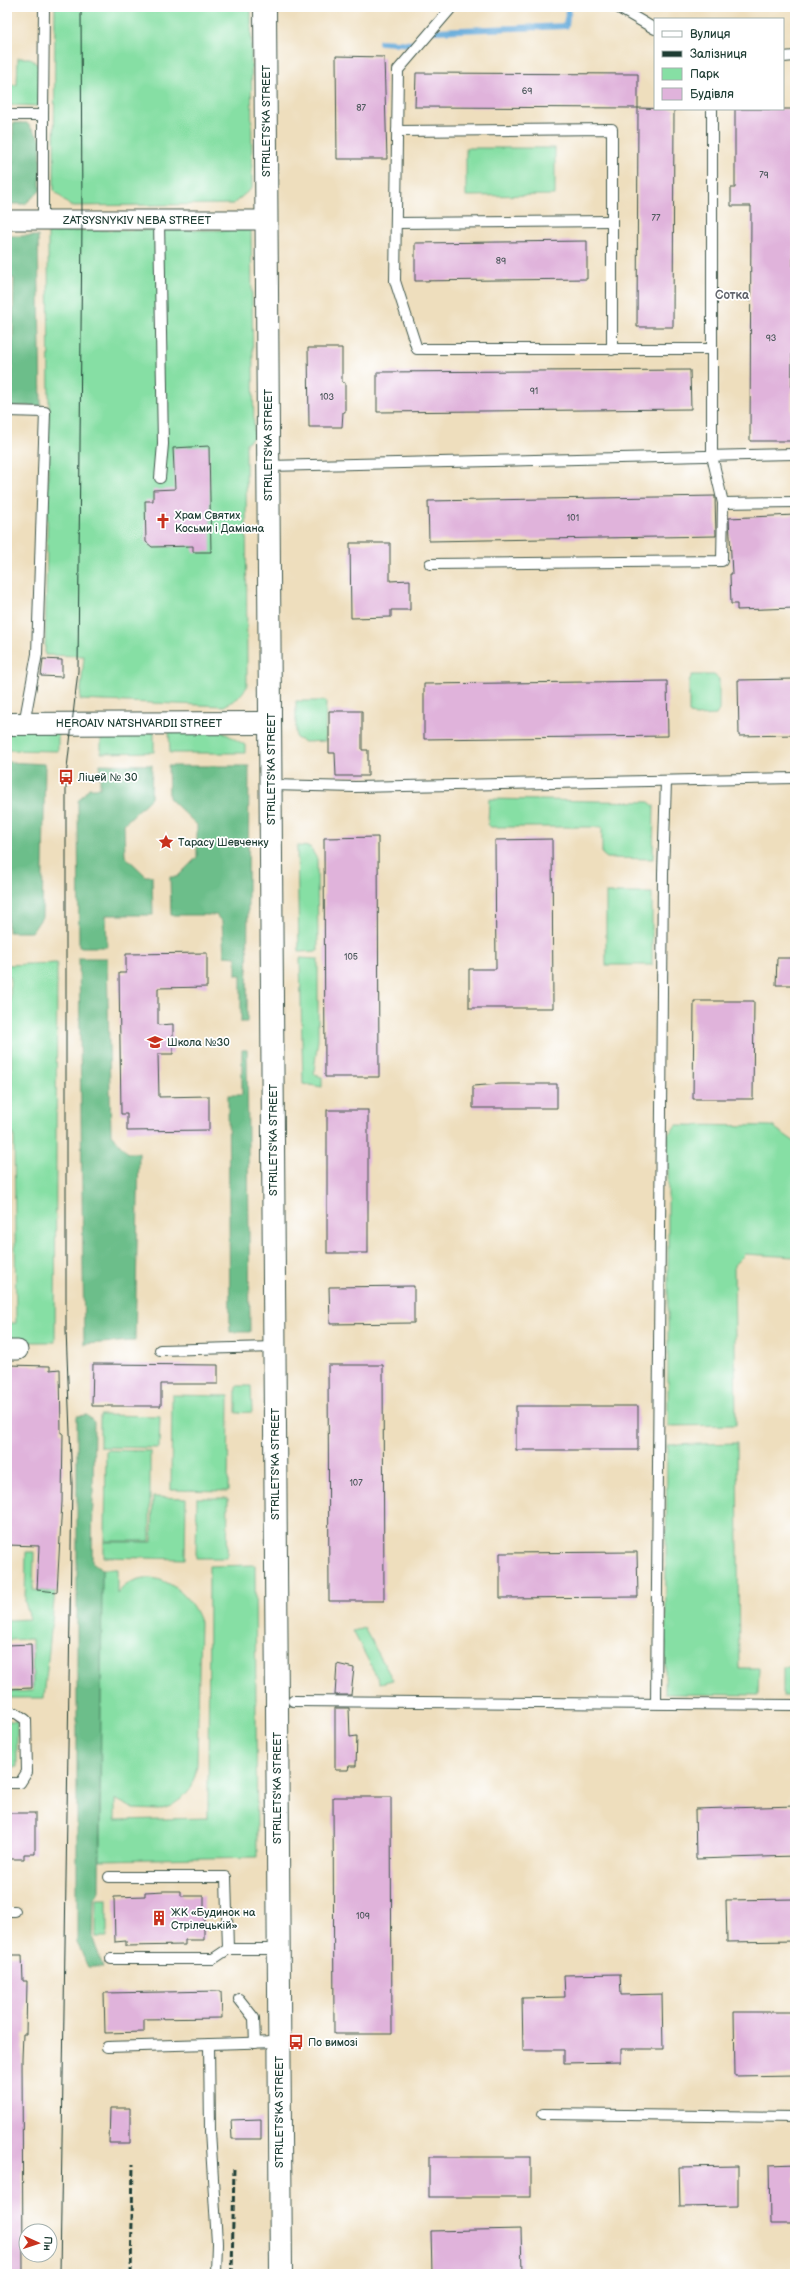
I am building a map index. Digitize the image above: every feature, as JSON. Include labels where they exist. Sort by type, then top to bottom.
[{"type":"main road","name":"STRILETS'KA STREET","points":[[266,7],[280,2274]]},
{"type":"main road","name":"HEROAIV NATSHVARDII STREET","points":[[16,724],[270,723]]},
{"type":"street","name":"ZATSYSNYKIV NEBA STREET","points":[[7,220],[267,220]]},
{"type":"lane","points":[[43,220],[44,7]]},
{"type":"lane","points":[[452,7],[398,70],[395,281],[417,350],[712,349]]},
{"type":"lane","points":[[617,7],[654,28]]},
{"type":"lane","points":[[784,57],[795,56]]},
{"type":"lane","points":[[430,564],[722,561],[723,503],[712,456],[712,110]]},
{"type":"lane","points":[[7,115],[43,115]]},
{"type":"lane","points":[[397,131],[612,129],[612,350]]},
{"type":"lane","points":[[159,221],[163,444],[160,478]]},
{"type":"lane","points":[[396,223],[612,221]]},
{"type":"lane","points":[[7,411],[45,412],[38,654],[16,724]]},
{"type":"lane","points":[[268,466],[795,454]]},
{"type":"lane","points":[[723,503],[795,502]]},
{"type":"lane","points":[[271,785],[355,787],[795,778]]},
{"type":"lane","points":[[656,1704],[663,872],[666,781]]},
{"type":"lane","points":[[160,1350],[274,1347]]},
{"type":"lane","points":[[293,1701],[795,1705]]},
{"type":"lane","points":[[7,1713],[16,1713],[26,1720],[27,1772],[20,1783],[7,1783]]},
{"type":"lane","points":[[109,1877],[226,1877],[228,1949]]},
{"type":"lane","points":[[111,1959],[213,1959],[228,1949],[278,1949]]},
{"type":"lane","points":[[239,1999],[254,2018],[255,2043]]},
{"type":"lane","points":[[107,2047],[279,2042]]},
{"type":"lane","points":[[209,2044],[210,2131],[217,2243],[216,2274]]},
{"type":"lane","points":[[543,2114],[795,2117]]},
{"type":"green space","points":[[55,7],[251,7],[252,188],[233,204],[70,206],[54,190]]},
{"type":"green space","points":[[18,58],[30,58],[41,68],[40,106],[7,105],[7,85],[17,85]]},
{"type":"green space","points":[[13,123],[27,123],[41,140],[40,191],[25,204],[7,204],[7,173],[13,173]]},
{"type":"green space","points":[[466,148],[555,148],[555,195],[466,196]]},
{"type":"green space","points":[[87,230],[251,230],[254,437],[246,443],[247,687],[238,698],[224,706],[80,700],[84,656],[45,655],[49,413],[48,233]]},
{"type":"green space","points":[[7,236],[38,236],[41,406],[7,406],[7,389],[12,388],[14,278],[7,278]]},
{"type":"green space","points":[[692,675],[714,675],[719,679],[719,710],[716,715],[695,716],[689,712],[689,681]]},
{"type":"green space","points":[[296,701],[326,701],[325,741],[305,742],[296,738]]},
{"type":"green space","points":[[7,729],[58,730],[58,751],[7,750]]},
{"type":"green space","points":[[169,731],[221,731],[245,745],[245,753],[170,753]]},
{"type":"green space","points":[[154,732],[154,752],[101,753],[101,733]]},
{"type":"green space","points":[[7,762],[45,764],[42,917],[32,932],[8,932]]},
{"type":"green space","points":[[100,764],[152,765],[151,798],[124,824],[125,856],[146,876],[152,876],[153,915],[106,915],[107,947],[79,947],[78,801],[89,788],[100,788]]},
{"type":"green space","points":[[168,766],[249,766],[247,1022],[241,1022],[241,975],[236,975],[236,957],[224,956],[222,922],[216,915],[171,915],[170,877],[177,877],[197,857],[197,825],[169,798]]},
{"type":"green space","points":[[489,799],[649,802],[654,806],[653,859],[607,858],[602,854],[602,827],[491,827],[488,825]]},
{"type":"green space","points":[[297,846],[310,847],[317,859],[318,951],[299,952]]},
{"type":"green space","points":[[606,893],[652,893],[652,965],[606,965]]},
{"type":"green space","points":[[79,958],[107,958],[111,1134],[128,1153],[139,1153],[135,1341],[84,1344]]},
{"type":"green space","points":[[300,958],[318,959],[318,1039],[314,1071],[315,1075],[322,1077],[322,1087],[303,1084]]},
{"type":"green space","points":[[57,963],[55,1342],[7,1342],[7,1323],[16,1323],[14,1134],[7,1134],[7,1107],[12,1107],[10,976],[7,976],[7,965]]},
{"type":"green space","points":[[242,1050],[247,1050],[250,1332],[230,1332],[228,1095],[242,1095]]},
{"type":"green space","points":[[677,1125],[772,1126],[795,1142],[795,1257],[745,1254],[734,1265],[736,1425],[668,1426],[668,1134]]},
{"type":"green space","points":[[236,1386],[251,1386],[252,1412],[236,1413]]},
{"type":"green space","points":[[172,1395],[229,1396],[228,1491],[171,1490]]},
{"type":"green space","points":[[87,1415],[94,1422],[92,1562],[102,1569],[99,1892],[94,1898],[93,1939],[103,1967],[89,1967],[77,1943],[77,1416]]},
{"type":"green space","points":[[100,1415],[160,1416],[159,1448],[100,1447]]},
{"type":"green space","points":[[737,1443],[739,1668],[759,1668],[758,1695],[665,1694],[667,1445]]},
{"type":"green space","points":[[106,1450],[150,1451],[150,1541],[105,1541]]},
{"type":"green space","points":[[153,1497],[186,1498],[185,1559],[104,1557],[104,1542],[152,1542]]},
{"type":"green space","points":[[197,1498],[228,1498],[227,1558],[196,1558]]},
{"type":"green space","points":[[26,1552],[34,1552],[33,1590],[55,1592],[44,1698],[7,1698],[7,1692],[33,1691],[32,1639],[7,1640],[7,1620],[30,1619],[25,1602]]},
{"type":"green space","points":[[255,1565],[257,1857],[100,1860],[102,1569],[117,1569],[117,1594],[128,1584],[140,1579],[153,1578],[165,1582],[186,1598],[194,1609],[200,1622],[197,1765],[195,1776],[189,1790],[181,1799],[171,1806],[159,1810],[134,1809],[115,1799],[115,1820],[208,1818],[209,1566]]},
{"type":"green space","points":[[364,1628],[393,1680],[380,1683],[353,1631]]},
{"type":"green space","points":[[783,1667],[795,1667],[795,1696],[783,1696]]},
{"type":"green space","points":[[7,1721],[17,1721],[17,1767],[7,1768]]},
{"type":"green space","points":[[96,1899],[107,1899],[107,1937],[96,1937]]},
{"type":"building","points":[[336,56],[384,57],[387,159],[337,159]]},
{"type":"building","points":[[416,73],[638,74],[638,108],[415,107]]},
{"type":"building","points":[[638,108],[674,110],[673,327],[637,327]]},
{"type":"building","points":[[795,109],[791,441],[750,441],[751,206],[731,206],[731,188],[735,188],[735,110]]},
{"type":"building","points":[[587,241],[587,279],[415,281],[415,243]]},
{"type":"building","points":[[308,348],[342,348],[342,382],[345,383],[345,412],[343,412],[342,427],[309,427]]},
{"type":"building","points":[[690,370],[691,409],[377,412],[377,372]]},
{"type":"building","points":[[209,446],[211,552],[193,552],[193,546],[152,547],[146,542],[145,501],[153,501],[153,490],[175,489],[173,448]]},
{"type":"building","points":[[715,496],[716,536],[429,541],[428,501]]},
{"type":"building","points":[[795,515],[795,608],[737,610],[737,604],[731,604],[730,574],[732,574],[729,518]]},
{"type":"building","points":[[350,543],[390,543],[390,581],[410,580],[410,610],[391,610],[391,617],[351,618]]},
{"type":"building","points":[[43,659],[62,660],[62,677],[41,676]]},
{"type":"building","points":[[795,679],[795,735],[739,736],[738,680]]},
{"type":"building","points":[[667,681],[668,736],[424,739],[424,684]]},
{"type":"building","points":[[329,711],[362,711],[362,750],[368,750],[368,776],[336,776],[335,753],[329,753]]},
{"type":"building","points":[[378,837],[379,1077],[325,1077],[324,838]]},
{"type":"building","points":[[552,839],[553,1008],[469,1008],[469,969],[496,969],[495,840]]},
{"type":"building","points":[[207,953],[207,987],[158,988],[158,1025],[173,1024],[173,1054],[158,1054],[159,1097],[209,1096],[209,1130],[127,1131],[127,1114],[121,1114],[119,973],[126,973],[126,954]]},
{"type":"building","points":[[777,958],[795,958],[795,985],[776,985]]},
{"type":"building","points":[[694,1001],[754,1001],[753,1099],[693,1099]]},
{"type":"building","points":[[500,1084],[557,1084],[557,1108],[473,1108],[473,1086]]},
{"type":"building","points":[[327,1110],[368,1110],[368,1253],[327,1253]]},
{"type":"building","points":[[414,1286],[414,1323],[330,1324],[329,1287]]},
{"type":"building","points":[[93,1364],[218,1365],[218,1384],[161,1384],[161,1406],[92,1406]]},
{"type":"building","points":[[7,1365],[50,1366],[50,1370],[60,1369],[61,1433],[63,1433],[62,1502],[57,1592],[37,1590],[39,1546],[7,1545]]},
{"type":"building","points":[[328,1365],[383,1365],[384,1601],[329,1601]]},
{"type":"building","points":[[516,1406],[638,1406],[638,1450],[516,1450]]},
{"type":"building","points":[[637,1552],[638,1597],[500,1598],[500,1553]]},
{"type":"building","points":[[31,1644],[32,1688],[7,1689],[7,1645]]},
{"type":"building","points":[[337,1664],[354,1668],[351,1695],[335,1695]]},
{"type":"building","points":[[335,1708],[349,1708],[350,1737],[357,1736],[356,1766],[349,1766],[348,1770],[335,1770]]},
{"type":"building","points":[[333,1797],[391,1797],[392,2034],[334,2034]]},
{"type":"building","points":[[795,1806],[795,1856],[696,1859],[695,1809]]},
{"type":"building","points":[[7,1813],[35,1813],[35,1854],[24,1854],[24,1859],[7,1859]]},
{"type":"building","name":"ЖК «Будинок на Стрілецькій»","points":[[181,1891],[181,1896],[204,1896],[204,1940],[185,1940],[185,1945],[126,1946],[126,1941],[115,1942],[114,1897],[145,1896],[145,1892]]},
{"type":"building","points":[[795,1899],[795,1941],[727,1942],[726,1900]]},
{"type":"building","points":[[7,1955],[22,1955],[23,1981],[27,1981],[26,2034],[23,2034],[22,2058],[23,2223],[18,2223],[18,2263],[23,2263],[23,2274],[7,2274]]},
{"type":"building","points":[[620,1974],[621,1995],[662,1994],[663,2049],[621,2049],[621,2062],[564,2063],[564,2050],[523,2050],[522,1998],[565,1997],[564,1975]]},
{"type":"building","points":[[221,1991],[222,2018],[144,2019],[144,2032],[105,2033],[104,1993]]},
{"type":"building","points":[[734,2012],[795,2012],[795,2075],[735,2076]]},
{"type":"building","points":[[110,2108],[130,2108],[130,2143],[109,2143]]},
{"type":"building","points":[[261,2119],[261,2139],[232,2139],[231,2120]]},
{"type":"building","points":[[429,2157],[531,2157],[531,2197],[429,2197]]},
{"type":"building","points":[[795,2164],[795,2224],[770,2224],[769,2165]]},
{"type":"building","points":[[738,2166],[738,2206],[680,2207],[679,2167]]},
{"type":"building","points":[[521,2229],[522,2274],[432,2274],[431,2231]]},
{"type":"waterway","points":[[568,14],[569,7]]},
{"type":"waterway","points":[[435,31],[566,26],[567,18]]},
{"type":"waterway","points":[[381,42],[414,44]]},
{"type":"tram line","points":[[60,2274],[72,1484],[66,1330],[66,777],[78,671],[82,220],[81,7]]},
{"type":"railway","points":[[131,2274],[133,2164]]},
{"type":"railway","points":[[232,2274],[234,2166]]},
{"type":"place","name":"Храм Святих Косьми і Даміана","points":[[163,521]]},
{"type":"place","name":"Ліцей № 30","points":[[66,777]]},
{"type":"place","name":"Тарасу Шевченку","points":[[166,842]]},
{"type":"place","name":"Школа №30","points":[[155,1042]]},
{"type":"place","name":"ЖК «Будинок на Стрілецькій»","points":[[159,1918]]},
{"type":"place","name":"По вимозі","points":[[296,2042]]},
{"type":"district","name":"Сотка","points":[[732,295]]}]
